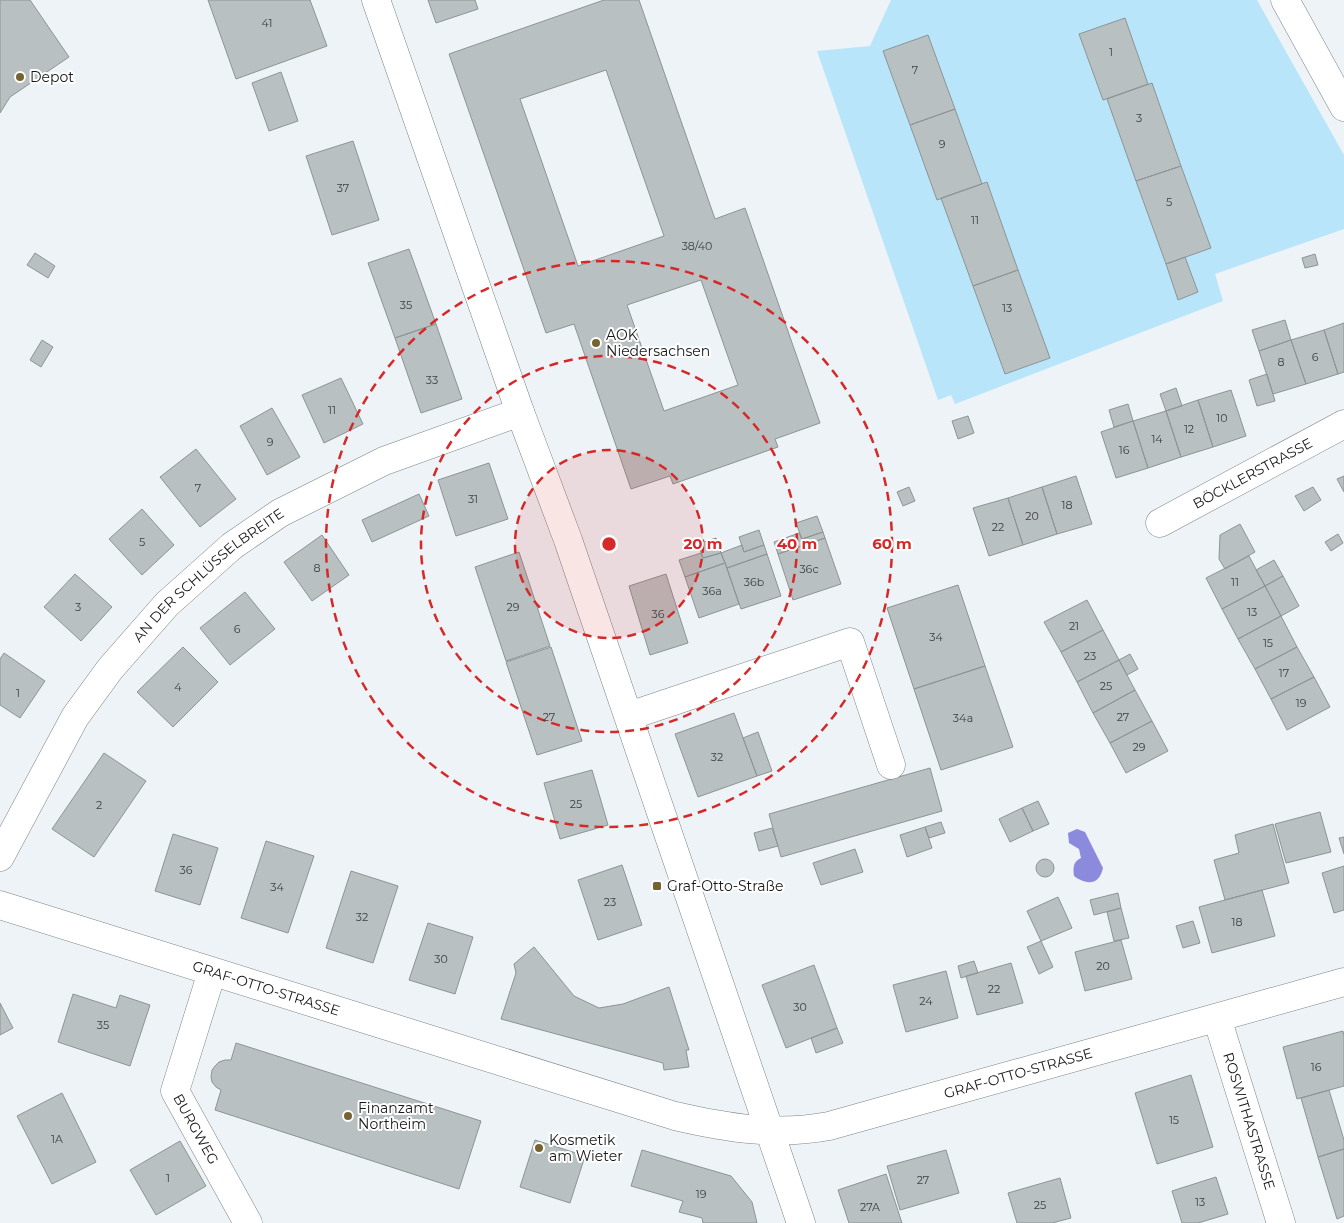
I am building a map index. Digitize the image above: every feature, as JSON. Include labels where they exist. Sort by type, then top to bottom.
[{"type":"street","points":[[376,0],[520,412],[568,540],[801,1223]]},
{"type":"street","points":[[1285,0],[1344,107]]},
{"type":"street","name":"AN DER SCHLÜSSELBREITE","points":[[0,857],[75,717],[110,669],[167,604],[232,546],[280,513],[384,461],[520,412]]},
{"type":"street","name":"BÖCKLERSTRASSE","points":[[1160,523],[1344,424]]},
{"type":"street","points":[[629,716],[850,642],[891,765]]},
{"type":"street","name":"GRAF-OTTO-STRASSE","points":[[0,906],[675,1116],[726,1126],[769,1131],[792,1131],[829,1126],[1344,982]]},
{"type":"street","name":"BURGWEG","points":[[212,972],[175,1091],[248,1223]]},
{"type":"street","name":"ROSWITHASTRASSE","points":[[1217,1018],[1281,1223]]},
{"type":"shaded area","points":[[891,0],[1257,0],[1344,155],[1344,229],[1215,274],[1223,301],[955,404],[951,395],[938,400],[817,51],[870,46]]},
{"type":"shaded area","points":[[1077,829],[1085,832],[1103,868],[1098,878],[1092,882],[1083,881],[1074,876],[1074,865],[1081,858],[1079,849],[1069,843],[1068,833]]},
{"type":"building","name":"Depot","points":[[0,0],[30,0],[69,57],[10,97],[0,113]]},
{"type":"building","points":[[208,0],[310,0],[327,46],[236,79]]},
{"type":"building","points":[[428,0],[475,0],[478,9],[436,23]]},
{"type":"building","points":[[604,0],[639,0],[715,219],[745,208],[820,423],[775,439],[778,447],[673,484],[670,476],[631,489],[574,324],[546,333],[449,54]],"holes":[[[606,70],[664,236],[578,266],[520,99]],[[701,280],[738,385],[664,411],[627,305]]]},
{"type":"building","points":[[1125,18],[1148,84],[1103,100],[1079,34]]},
{"type":"building","points":[[928,35],[955,109],[910,125],[883,51]]},
{"type":"building","points":[[281,72],[298,121],[269,131],[252,83]]},
{"type":"building","points":[[1152,83],[1181,166],[1136,181],[1107,99]]},
{"type":"building","points":[[955,109],[982,184],[937,200],[910,125]]},
{"type":"building","points":[[353,141],[379,220],[332,235],[306,156]]},
{"type":"building","points":[[1181,166],[1211,248],[1166,264],[1136,181]]},
{"type":"building","points":[[987,182],[1018,270],[973,286],[941,198]]},
{"type":"building","points":[[409,249],[436,324],[395,338],[368,263]]},
{"type":"building","points":[[35,253],[55,266],[48,278],[27,265]]},
{"type":"building","points":[[1315,254],[1318,265],[1305,268],[1302,258]]},
{"type":"building","points":[[1185,257],[1198,292],[1178,300],[1166,264]]},
{"type":"building","points":[[1018,270],[1050,358],[1005,374],[973,286]]},
{"type":"building","points":[[1285,320],[1291,340],[1259,351],[1252,330]]},
{"type":"building","points":[[1344,323],[1344,372],[1338,374],[1324,330]]},
{"type":"building","points":[[436,324],[462,399],[421,413],[395,338]]},
{"type":"building","points":[[1324,330],[1338,374],[1306,384],[1291,340]]},
{"type":"building","points":[[42,340],[53,347],[41,367],[30,360]]},
{"type":"building","points":[[1291,340],[1306,384],[1273,394],[1259,351]]},
{"type":"building","points":[[1267,374],[1275,401],[1257,406],[1249,380]]},
{"type":"building","points":[[341,378],[363,424],[324,443],[302,395]]},
{"type":"building","points":[[1176,388],[1182,406],[1166,411],[1160,394]]},
{"type":"building","points":[[1231,390],[1246,436],[1213,447],[1198,400]]},
{"type":"building","points":[[1198,400],[1213,447],[1181,457],[1166,411]]},
{"type":"building","points":[[1128,404],[1133,421],[1114,427],[1109,410]]},
{"type":"building","points":[[272,408],[300,457],[267,475],[240,426]]},
{"type":"building","points":[[1166,411],[1181,457],[1148,468],[1133,421]]},
{"type":"building","points":[[968,416],[974,433],[958,439],[952,421]]},
{"type":"building","points":[[1133,421],[1148,468],[1116,478],[1101,432]]},
{"type":"building","points":[[196,449],[236,499],[200,527],[160,477]]},
{"type":"building","points":[[489,463],[508,519],[456,536],[438,480]]},
{"type":"building","points":[[1076,476],[1092,524],[1057,534],[1042,487]]},
{"type":"building","points":[[1344,476],[1344,492],[1337,479]]},
{"type":"building","points":[[909,487],[915,501],[903,506],[897,492]]},
{"type":"building","points":[[1042,487],[1057,534],[1023,545],[1008,498]]},
{"type":"building","points":[[1313,487],[1321,500],[1304,511],[1295,496]]},
{"type":"building","points":[[419,494],[429,516],[372,542],[362,520]]},
{"type":"building","points":[[1008,498],[1023,545],[989,556],[973,508]]},
{"type":"building","points":[[142,509],[174,545],[142,575],[109,539]]},
{"type":"building","points":[[817,516],[823,532],[802,539],[796,523]]},
{"type":"building","points":[[1240,524],[1255,552],[1225,569],[1219,559],[1220,535]]},
{"type":"building","points":[[759,530],[764,545],[744,552],[739,537]]},
{"type":"building","points":[[823,532],[825,538],[778,554],[774,542],[799,533],[802,539]]},
{"type":"building","points":[[1338,534],[1343,543],[1331,551],[1325,542]]},
{"type":"building","points":[[322,535],[349,575],[312,601],[284,562]]},
{"type":"building","points":[[716,538],[721,553],[703,558],[698,544]]},
{"type":"building","points":[[825,538],[841,584],[793,600],[778,554]]},
{"type":"building","points":[[742,545],[744,552],[764,545],[767,554],[727,568],[721,553]]},
{"type":"building","points":[[519,552],[550,646],[506,661],[475,567]]},
{"type":"building","points":[[701,553],[703,558],[721,553],[725,563],[685,577],[679,560]]},
{"type":"building","points":[[767,554],[781,596],[741,609],[727,568]]},
{"type":"building","points":[[1249,556],[1265,586],[1222,609],[1206,578]]},
{"type":"building","points":[[1274,560],[1283,576],[1265,586],[1256,570]]},
{"type":"building","points":[[725,563],[739,604],[699,618],[685,577]]},
{"type":"building","points":[[75,574],[112,607],[81,641],[44,607]]},
{"type":"building","points":[[666,574],[688,643],[650,655],[629,586]]},
{"type":"building","points":[[1283,576],[1299,606],[1281,616],[1265,586]]},
{"type":"building","points":[[958,585],[985,666],[914,689],[887,608]]},
{"type":"building","points":[[1265,586],[1281,616],[1238,639],[1222,609]]},
{"type":"building","points":[[245,592],[275,629],[230,665],[200,628]]},
{"type":"building","points":[[1087,600],[1103,630],[1061,652],[1044,622]]},
{"type":"building","points":[[1281,616],[1297,647],[1255,669],[1238,639]]},
{"type":"building","points":[[1103,630],[1119,660],[1077,682],[1061,652]]},
{"type":"building","points":[[183,647],[218,682],[173,727],[137,692]]},
{"type":"building","points":[[551,647],[582,741],[537,755],[506,662]]},
{"type":"building","points":[[1297,647],[1314,677],[1271,699],[1255,669]]},
{"type":"building","points":[[4,653],[45,681],[20,718],[0,705],[0,659]]},
{"type":"building","points":[[1130,654],[1138,669],[1127,675],[1119,660]]},
{"type":"building","points":[[1119,660],[1135,690],[1093,713],[1077,682]]},
{"type":"building","points":[[985,666],[1013,747],[941,770],[914,689]]},
{"type":"building","points":[[1314,677],[1330,707],[1287,730],[1271,699]]},
{"type":"building","points":[[1135,690],[1152,721],[1110,743],[1093,713]]},
{"type":"building","points":[[734,713],[757,776],[698,797],[675,734]]},
{"type":"building","points":[[1152,721],[1168,751],[1126,773],[1110,743]]},
{"type":"building","points":[[758,732],[772,771],[757,776],[743,738]]},
{"type":"building","points":[[104,753],[146,781],[94,857],[52,829]]},
{"type":"building","points":[[930,768],[942,811],[781,857],[769,814]]},
{"type":"building","points":[[592,770],[608,825],[560,839],[544,783]]},
{"type":"building","points":[[1038,801],[1049,824],[1033,831],[1022,808]]},
{"type":"building","points":[[1022,808],[1033,831],[1010,842],[999,819]]},
{"type":"building","points":[[1320,812],[1331,852],[1286,863],[1275,824]]},
{"type":"building","points":[[941,822],[945,833],[929,838],[925,827]]},
{"type":"building","points":[[1273,824],[1289,883],[1225,900],[1214,860],[1239,853],[1235,835]]},
{"type":"building","points":[[925,827],[932,848],[907,857],[900,835]]},
{"type":"building","points":[[772,828],[778,846],[759,851],[754,833]]},
{"type":"building","points":[[173,834],[218,848],[200,905],[155,891]]},
{"type":"building","points":[[1344,837],[1344,854],[1339,838]]},
{"type":"building","points":[[266,841],[314,856],[288,933],[241,918]]},
{"type":"building","points":[[855,849],[863,872],[821,885],[813,863]]},
{"type":"building","points":[[1041,859],[1049,859],[1054,864],[1052,875],[1041,877],[1036,872],[1036,864]]},
{"type":"building","points":[[622,865],[642,925],[598,940],[578,880]]},
{"type":"building","points":[[1344,866],[1344,910],[1334,913],[1322,873]]},
{"type":"building","points":[[351,871],[398,886],[373,963],[326,948]]},
{"type":"building","points":[[1262,890],[1275,936],[1212,953],[1199,907]]},
{"type":"building","points":[[1118,893],[1121,908],[1094,915],[1090,900]]},
{"type":"building","points":[[1058,897],[1072,928],[1041,941],[1027,911]]},
{"type":"building","points":[[1121,908],[1129,938],[1114,941],[1107,912]]},
{"type":"building","points":[[1193,921],[1200,943],[1183,948],[1176,926]]},
{"type":"building","points":[[428,923],[473,937],[455,994],[409,980]]},
{"type":"building","points":[[1121,940],[1132,979],[1085,991],[1075,952]]},
{"type":"building","points":[[1041,941],[1053,967],[1039,974],[1027,947]]},
{"type":"building","points":[[534,947],[574,996],[599,1008],[623,1004],[669,987],[689,1050],[686,1050],[689,1067],[664,1070],[663,1063],[501,1019],[516,973],[514,964]]},
{"type":"building","points":[[974,961],[978,973],[961,978],[958,966]]},
{"type":"building","points":[[1011,963],[1023,1003],[977,1015],[966,976]]},
{"type":"building","points":[[814,965],[837,1028],[786,1048],[762,985]]},
{"type":"building","points":[[946,971],[958,1018],[906,1032],[893,985]]},
{"type":"building","points":[[73,994],[116,1008],[120,995],[150,1005],[130,1066],[58,1042]]},
{"type":"building","points":[[0,1003],[13,1028],[0,1035]]},
{"type":"building","points":[[837,1028],[843,1043],[816,1053],[811,1038]]},
{"type":"building","points":[[1343,1031],[1344,1086],[1297,1099],[1283,1047]]},
{"type":"building","name":"Finanzamt Northeim","points":[[236,1043],[481,1121],[459,1189],[215,1110],[221,1090],[212,1082],[212,1070],[219,1062],[231,1060]]},
{"type":"building","points":[[1191,1075],[1213,1147],[1157,1164],[1135,1093]]},
{"type":"building","points":[[1329,1090],[1344,1140],[1344,1149],[1318,1157],[1301,1098]]},
{"type":"building","points":[[62,1093],[96,1162],[52,1184],[17,1116]]},
{"type":"building","points":[[535,1140],[585,1156],[570,1203],[520,1187]]},
{"type":"building","points":[[180,1141],[206,1186],[156,1215],[130,1170]]},
{"type":"building","points":[[1344,1149],[1344,1216],[1337,1219],[1318,1157]]},
{"type":"building","points":[[642,1150],[731,1176],[752,1202],[757,1223],[703,1223],[702,1218],[679,1212],[683,1201],[631,1186]]},
{"type":"building","points":[[946,1150],[959,1193],[900,1210],[887,1166]]},
{"type":"building","points":[[886,1174],[902,1223],[849,1223],[838,1190]]},
{"type":"building","points":[[1216,1177],[1228,1214],[1198,1223],[1182,1223],[1172,1191]]},
{"type":"building","points":[[1060,1178],[1071,1218],[1052,1223],[1017,1223],[1008,1193]]},
{"type":"place","name":"Depot","points":[[20,77]]},
{"type":"place","name":"AOK Niedersachsen","points":[[596,343]]},
{"type":"place","name":"Graf-Otto-Straße","points":[[657,886]]},
{"type":"place","name":"Finanzamt Northeim","points":[[348,1116]]},
{"type":"place","name":"Kosmetik am Wieter","points":[[539,1148]]}]
